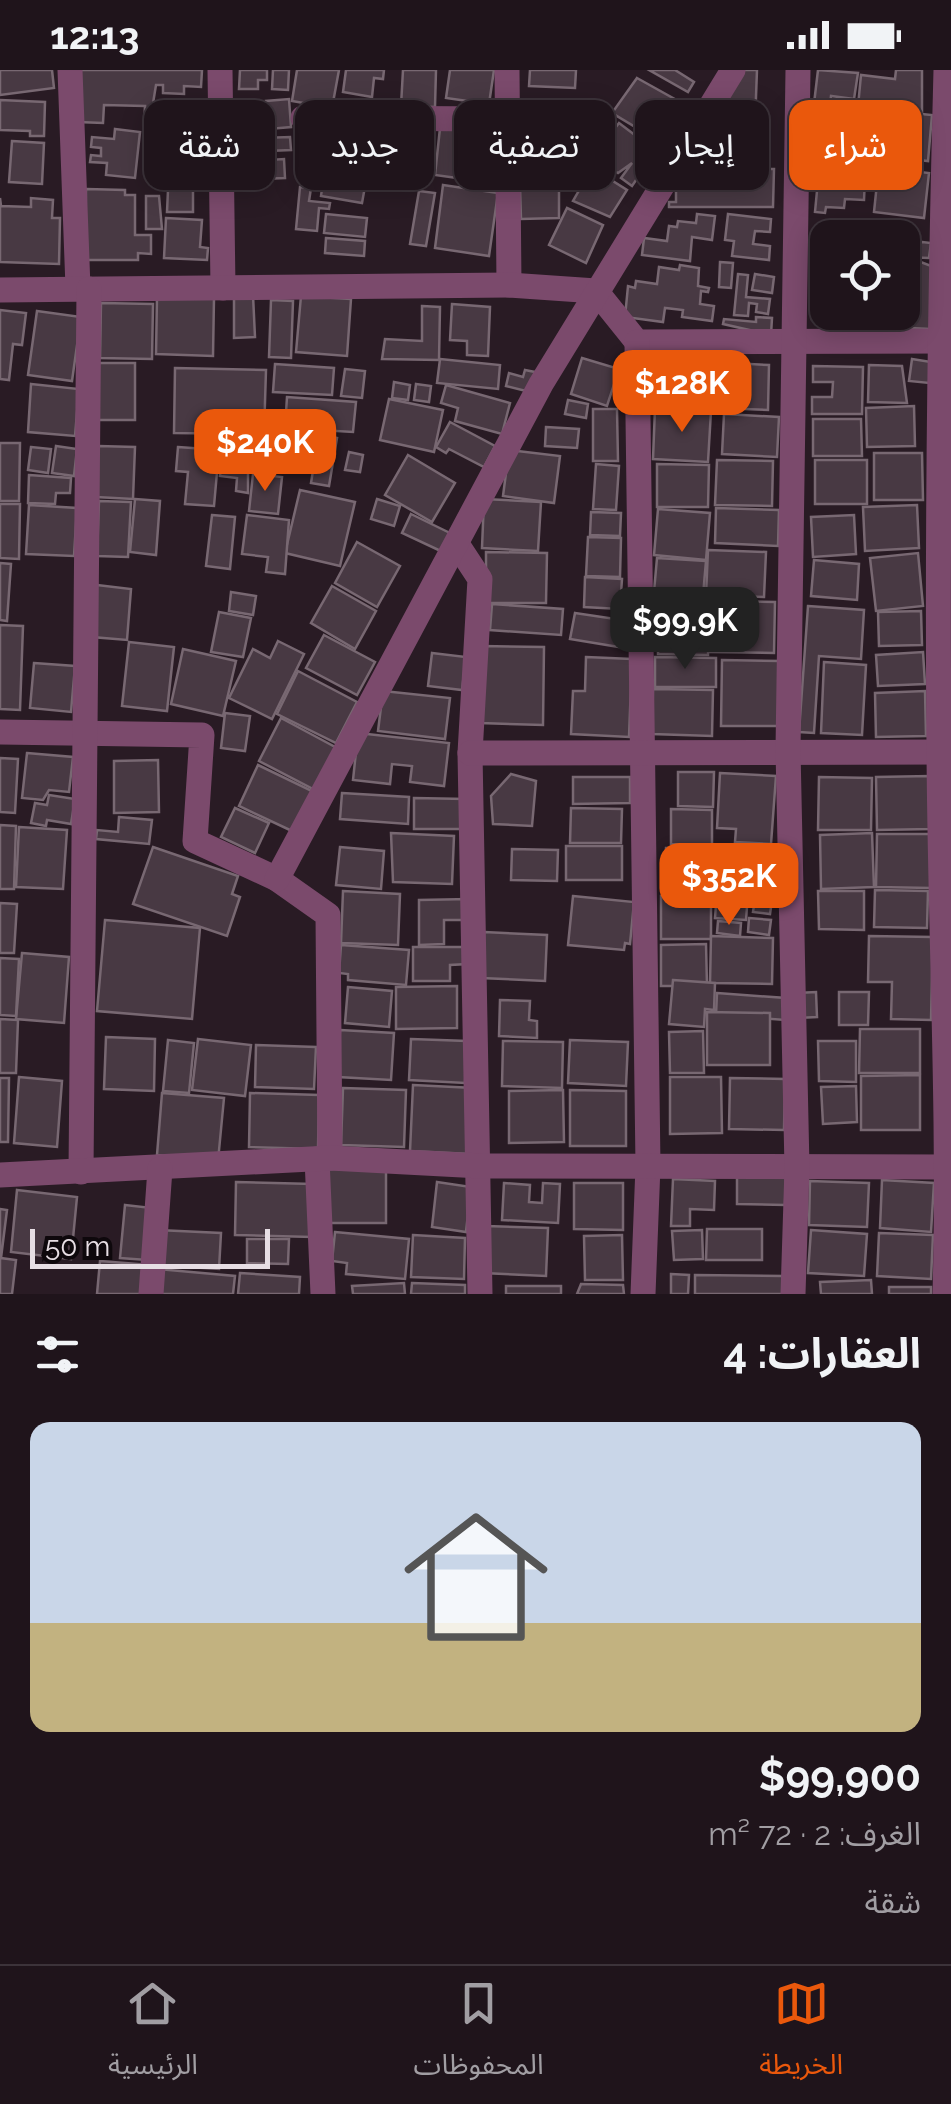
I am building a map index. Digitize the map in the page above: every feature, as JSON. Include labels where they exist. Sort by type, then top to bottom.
[{"type":"street","points":[[70,70],[83,288],[81,1172]]},
{"type":"street","points":[[220,70],[223,288]]},
{"type":"street","points":[[508,70],[508,100]]},
{"type":"street","points":[[277,879],[541,384],[733,70]]},
{"type":"street","points":[[793,1294],[797,1168],[788,750],[790,344],[798,70]]},
{"type":"street","points":[[946,70],[945,752],[950,1168],[946,1294]]},
{"type":"street","points":[[508,190],[509,285]]},
{"type":"street","points":[[0,290],[509,285],[596,291],[637,342],[648,1166],[643,1294]]},
{"type":"street","points":[[637,342],[945,341]]},
{"type":"street","points":[[457,544],[480,580],[470,752],[481,1166],[480,1294]]},
{"type":"street","points":[[0,732],[202,735],[195,841],[277,879],[328,915],[322,1294]]},
{"type":"street","points":[[470,752],[945,752]]},
{"type":"street","points":[[0,1174],[324,1158],[481,1166],[950,1168]]},
{"type":"street","points":[[151,1294],[160,1169]]},
{"type":"building","points":[[0,70],[52,70],[54,88],[0,95]]},
{"type":"building","points":[[80,70],[202,70],[201,87],[184,86],[184,94],[163,93],[163,85],[156,85],[154,100],[144,100],[144,106],[104,105],[103,123],[78,122]]},
{"type":"building","points":[[240,70],[267,70],[267,80],[258,80],[258,89],[239,89]]},
{"type":"building","points":[[273,70],[289,70],[288,90],[272,89]]},
{"type":"building","points":[[297,70],[339,70],[333,100],[292,101]]},
{"type":"building","points":[[346,70],[384,70],[383,79],[374,78],[372,97],[343,92]]},
{"type":"building","points":[[403,70],[436,70],[435,107],[434,100],[401,100]]},
{"type":"building","points":[[450,70],[494,70],[490,100],[446,98]]},
{"type":"building","points":[[530,70],[576,70],[575,88],[529,86]]},
{"type":"building","points":[[649,70],[675,70],[694,82],[688,92]]},
{"type":"building","points":[[741,70],[757,70],[756,100],[724,100]]},
{"type":"building","points":[[818,70],[858,73],[854,99],[831,96],[831,100],[814,100]]},
{"type":"building","points":[[896,70],[922,70],[922,100],[859,100],[861,75],[895,79]]},
{"type":"building","points":[[637,78],[676,100],[635,100],[635,127],[615,115],[615,109]]},
{"type":"building","points":[[289,99],[291,127],[275,128],[275,100]]},
{"type":"building","points":[[0,100],[45,102],[44,136],[30,136],[30,131],[0,130]]},
{"type":"building","points":[[922,114],[932,115],[928,161],[922,160]]},
{"type":"building","points":[[619,123],[635,135],[632,186],[621,178],[632,163],[615,171],[615,128]]},
{"type":"building","points":[[440,128],[454,130],[454,178],[435,175]]},
{"type":"building","points":[[115,129],[140,132],[135,178],[106,175],[107,163],[90,162],[91,155],[101,156],[101,148],[91,147],[92,137],[114,139]]},
{"type":"building","points":[[290,137],[291,150],[275,151],[275,138]]},
{"type":"building","points":[[12,141],[44,143],[42,184],[9,182]]},
{"type":"building","points":[[284,159],[285,178],[275,178],[275,160]]},
{"type":"building","points":[[769,169],[774,169],[773,207],[669,207],[669,202],[676,202],[676,190],[769,190]]},
{"type":"building","points":[[922,172],[929,173],[924,218],[874,212],[876,190],[922,190]]},
{"type":"building","points":[[615,182],[627,190],[610,217],[573,201],[579,190],[615,190]]},
{"type":"building","points":[[443,185],[454,187],[454,190],[498,193],[489,256],[435,248]]},
{"type":"building","points":[[86,189],[125,190],[125,195],[135,195],[135,235],[151,235],[151,254],[138,253],[138,260],[85,260]]},
{"type":"building","points":[[168,190],[193,190],[193,212],[167,212]]},
{"type":"building","points":[[300,190],[311,190],[309,201],[330,203],[329,209],[319,208],[317,231],[296,229]]},
{"type":"building","points":[[322,190],[364,190],[362,203],[321,196]]},
{"type":"building","points":[[520,190],[559,190],[559,218],[521,219]]},
{"type":"building","points":[[817,190],[864,190],[864,200],[845,199],[844,208],[826,207],[825,213],[815,212]]},
{"type":"building","points":[[419,191],[435,193],[426,246],[410,244]]},
{"type":"building","points":[[146,196],[159,196],[162,229],[146,229]]},
{"type":"building","points":[[0,198],[1,206],[31,207],[31,198],[53,200],[52,218],[60,218],[59,264],[0,262]]},
{"type":"building","points":[[567,208],[603,225],[586,263],[549,245]]},
{"type":"building","points":[[326,214],[367,218],[365,237],[324,233]]},
{"type":"building","points":[[697,214],[715,216],[712,240],[692,237],[690,261],[642,255],[644,238],[667,241],[669,226],[677,227],[678,221],[696,223]]},
{"type":"building","points":[[728,214],[771,219],[770,232],[755,231],[753,244],[770,246],[769,260],[732,256],[734,241],[725,240]]},
{"type":"building","points":[[166,218],[202,220],[200,247],[208,248],[207,260],[164,258]]},
{"type":"building","points":[[326,238],[365,241],[364,256],[325,253]]},
{"type":"building","points":[[920,242],[931,243],[929,258],[920,258]]},
{"type":"building","points":[[720,262],[733,263],[731,288],[719,287]]},
{"type":"building","points":[[920,262],[934,267],[930,329],[920,328]]},
{"type":"building","points":[[680,265],[699,268],[698,286],[709,288],[708,292],[701,291],[700,304],[714,306],[712,321],[682,317],[683,310],[665,308],[663,322],[625,317],[628,286],[635,288],[636,281],[657,284],[659,267],[679,270]]},
{"type":"building","points":[[738,274],[748,275],[746,297],[770,299],[768,314],[756,312],[757,304],[749,303],[748,316],[734,315]]},
{"type":"building","points":[[755,274],[774,277],[772,293],[752,290]]},
{"type":"building","points":[[234,295],[253,295],[255,337],[234,338]]},
{"type":"building","points":[[301,296],[351,299],[347,356],[296,352]]},
{"type":"building","points":[[157,297],[214,298],[213,356],[156,354]]},
{"type":"building","points":[[271,300],[293,301],[291,358],[269,357]]},
{"type":"building","points":[[101,303],[153,304],[152,359],[100,358]]},
{"type":"building","points":[[452,304],[490,307],[488,356],[467,355],[467,341],[450,340]]},
{"type":"building","points":[[422,306],[440,307],[439,360],[382,359],[385,339],[422,341]]},
{"type":"building","points":[[0,310],[26,313],[22,345],[13,344],[9,380],[0,379]]},
{"type":"building","points":[[37,311],[81,317],[72,381],[28,375]]},
{"type":"building","points":[[756,317],[772,318],[771,335],[723,324],[724,319],[756,322]]},
{"type":"building","points":[[582,358],[619,369],[607,406],[571,394]]},
{"type":"building","points":[[440,359],[500,365],[498,389],[437,383]]},
{"type":"building","points":[[912,359],[931,362],[929,383],[909,381]]},
{"type":"building","points":[[692,361],[769,365],[768,410],[690,407]]},
{"type":"building","points":[[92,363],[135,363],[135,420],[92,420]]},
{"type":"building","points":[[275,364],[334,368],[332,395],[273,392]]},
{"type":"building","points":[[869,365],[902,366],[907,403],[868,402]]},
{"type":"building","points":[[813,366],[863,367],[862,414],[812,414],[812,397],[832,397],[833,382],[813,382]]},
{"type":"building","points":[[175,368],[266,370],[264,434],[174,433]]},
{"type":"building","points":[[345,369],[365,371],[362,398],[341,396]]},
{"type":"building","points":[[525,370],[535,372],[530,392],[506,386],[509,373],[523,377]]},
{"type":"building","points":[[394,382],[410,385],[408,400],[392,398]]},
{"type":"building","points":[[31,384],[79,389],[75,436],[28,432]]},
{"type":"building","points":[[416,384],[431,386],[429,402],[414,400]]},
{"type":"building","points":[[446,385],[510,403],[502,434],[455,421],[458,408],[441,403]]},
{"type":"building","points":[[287,397],[356,402],[353,432],[285,428]]},
{"type":"building","points":[[389,399],[443,410],[434,452],[380,440]]},
{"type":"building","points":[[568,400],[588,404],[586,418],[565,414]]},
{"type":"building","points":[[914,406],[915,446],[867,447],[866,408]]},
{"type":"building","points":[[655,408],[711,411],[708,462],[653,459]]},
{"type":"building","points":[[593,409],[617,409],[618,461],[593,461]]},
{"type":"building","points":[[724,414],[779,417],[777,457],[722,454]]},
{"type":"building","points":[[813,419],[861,419],[862,456],[813,456]]},
{"type":"building","points":[[450,422],[495,446],[484,467],[449,449],[446,453],[436,447]]},
{"type":"building","points":[[546,427],[579,429],[577,448],[545,446]]},
{"type":"building","points":[[319,434],[337,438],[329,486],[311,483]]},
{"type":"building","points":[[0,443],[20,443],[19,501],[0,501]]},
{"type":"building","points":[[56,446],[77,449],[74,476],[52,473]]},
{"type":"building","points":[[98,446],[135,447],[133,499],[96,497]]},
{"type":"building","points":[[31,447],[51,449],[48,473],[28,470]]},
{"type":"building","points":[[178,447],[219,450],[214,506],[185,504],[188,472],[176,471]]},
{"type":"building","points":[[254,447],[273,449],[270,473],[251,471]]},
{"type":"building","points":[[509,450],[560,456],[554,503],[503,496]]},
{"type":"building","points":[[223,451],[248,455],[248,493],[236,491],[237,478],[220,476]]},
{"type":"building","points":[[349,452],[363,455],[360,472],[345,470]]},
{"type":"building","points":[[874,453],[922,453],[923,500],[874,500]]},
{"type":"building","points":[[408,455],[455,483],[432,522],[385,495]]},
{"type":"building","points":[[717,460],[773,461],[772,506],[715,505]]},
{"type":"building","points":[[815,460],[867,460],[867,504],[815,504]]},
{"type":"building","points":[[596,464],[619,466],[616,510],[593,509]]},
{"type":"building","points":[[657,464],[709,465],[708,507],[657,507]]},
{"type":"building","points":[[253,474],[282,477],[278,514],[249,511]]},
{"type":"building","points":[[29,475],[71,478],[70,493],[56,493],[55,504],[28,503]]},
{"type":"building","points":[[300,490],[355,502],[340,566],[285,553]]},
{"type":"building","points":[[135,499],[160,501],[156,555],[130,552]]},
{"type":"building","points":[[377,499],[400,506],[394,526],[371,519]]},
{"type":"building","points":[[484,499],[541,502],[538,551],[482,548]]},
{"type":"building","points":[[99,501],[131,502],[128,557],[97,556]]},
{"type":"building","points":[[0,504],[20,504],[19,559],[0,558]]},
{"type":"building","points":[[29,505],[77,508],[74,556],[26,554]]},
{"type":"building","points":[[917,505],[919,548],[865,551],[863,507]]},
{"type":"building","points":[[716,508],[779,510],[778,546],[715,543]]},
{"type":"building","points":[[658,509],[710,513],[706,560],[654,555]]},
{"type":"building","points":[[591,512],[621,513],[620,536],[590,535]]},
{"type":"building","points":[[411,514],[454,535],[445,553],[402,533]]},
{"type":"building","points":[[212,515],[235,517],[230,569],[206,566]]},
{"type":"building","points":[[247,515],[289,520],[285,574],[266,572],[268,557],[242,554]]},
{"type":"building","points":[[854,515],[856,554],[813,557],[811,517]]},
{"type":"building","points":[[588,537],[621,538],[620,577],[586,576]]},
{"type":"building","points":[[357,542],[400,566],[377,607],[335,583]]},
{"type":"building","points":[[708,550],[766,552],[764,597],[706,595]]},
{"type":"building","points":[[486,552],[547,553],[546,603],[486,603]]},
{"type":"building","points":[[918,553],[923,606],[876,611],[870,558]]},
{"type":"building","points":[[657,558],[706,561],[702,607],[653,603]]},
{"type":"building","points":[[814,560],[859,564],[857,600],[811,596]]},
{"type":"building","points":[[0,563],[11,564],[7,621],[0,620]]},
{"type":"building","points":[[585,577],[622,579],[620,609],[584,607]]},
{"type":"building","points":[[97,585],[131,589],[127,640],[92,637]]},
{"type":"building","points":[[332,586],[376,611],[355,649],[311,623]]},
{"type":"building","points":[[231,592],[256,596],[253,615],[229,611]]},
{"type":"building","points":[[710,601],[775,602],[774,653],[709,652]]},
{"type":"building","points":[[492,604],[563,609],[561,635],[490,630]]},
{"type":"building","points":[[808,606],[864,610],[861,659],[819,656],[814,733],[799,732]]},
{"type":"building","points":[[921,611],[922,645],[879,646],[878,612]]},
{"type":"building","points":[[219,612],[251,618],[243,657],[211,652]]},
{"type":"building","points":[[575,613],[629,621],[625,648],[570,639]]},
{"type":"building","points":[[658,613],[709,613],[708,655],[658,654]]},
{"type":"building","points":[[0,625],[23,626],[20,710],[0,709]]},
{"type":"building","points":[[324,635],[375,662],[357,695],[306,668]]},
{"type":"building","points":[[278,641],[304,654],[272,719],[229,698],[253,649],[270,658]]},
{"type":"building","points":[[129,642],[174,647],[167,711],[122,706]]},
{"type":"building","points":[[481,646],[544,647],[543,725],[480,723]]},
{"type":"building","points":[[183,649],[236,661],[223,716],[171,704]]},
{"type":"building","points":[[923,652],[925,684],[878,686],[876,655]]},
{"type":"building","points":[[432,653],[466,657],[462,690],[428,686]]},
{"type":"building","points":[[586,657],[632,659],[629,737],[571,734],[573,691],[585,691]]},
{"type":"building","points":[[655,657],[716,658],[716,687],[655,687]]},
{"type":"building","points":[[722,660],[781,661],[780,726],[721,726]]},
{"type":"building","points":[[824,662],[866,665],[862,735],[821,733]]},
{"type":"building","points":[[34,663],[75,666],[71,712],[30,708]]},
{"type":"building","points":[[298,671],[357,702],[336,743],[277,714]]},
{"type":"building","points":[[653,689],[713,690],[712,736],[652,734]]},
{"type":"building","points":[[383,691],[450,698],[445,739],[378,731]]},
{"type":"building","points":[[925,691],[926,736],[876,737],[875,693]]},
{"type":"building","points":[[225,713],[250,716],[245,751],[221,748]]},
{"type":"building","points":[[281,718],[337,748],[315,790],[259,761]]},
{"type":"building","points":[[358,733],[449,743],[444,786],[410,782],[412,766],[392,764],[390,784],[353,780]]},
{"type":"building","points":[[27,753],[73,757],[69,792],[49,790],[43,800],[22,798]]},
{"type":"building","points":[[0,758],[18,759],[15,813],[0,812]]},
{"type":"building","points":[[158,760],[159,812],[114,813],[114,761]]},
{"type":"building","points":[[258,765],[312,791],[292,831],[239,806]]},
{"type":"building","points":[[678,772],[714,772],[713,807],[678,806]]},
{"type":"building","points":[[720,773],[776,776],[771,844],[735,842],[736,829],[717,828]]},
{"type":"building","points":[[511,774],[536,781],[532,826],[493,824],[491,796]]},
{"type":"building","points":[[930,776],[931,829],[877,830],[876,777]]},
{"type":"building","points":[[573,777],[630,777],[630,803],[573,804]]},
{"type":"building","points":[[819,777],[872,778],[871,830],[818,830]]},
{"type":"building","points":[[342,793],[409,797],[408,824],[340,819]]},
{"type":"building","points":[[49,795],[75,799],[71,824],[47,820],[46,826],[31,823],[35,803],[47,805]]},
{"type":"building","points":[[414,798],[466,799],[466,829],[414,829]]},
{"type":"building","points":[[235,808],[269,823],[255,853],[221,837]]},
{"type":"building","points":[[571,808],[622,809],[621,843],[570,843]]},
{"type":"building","points":[[671,809],[712,810],[712,845],[671,844]]},
{"type":"building","points":[[119,817],[152,820],[149,844],[96,839],[97,830],[118,832]]},
{"type":"building","points":[[0,825],[16,826],[14,889],[0,889]]},
{"type":"building","points":[[19,827],[67,830],[63,889],[16,887]]},
{"type":"building","points":[[391,833],[454,836],[452,884],[393,882]]},
{"type":"building","points":[[872,833],[874,887],[821,889],[820,835]]},
{"type":"building","points":[[877,834],[932,834],[931,888],[876,887]]},
{"type":"building","points":[[566,846],[622,846],[622,880],[566,880]]},
{"type":"building","points":[[153,847],[238,876],[232,894],[240,897],[227,936],[133,904]]},
{"type":"building","points":[[340,847],[384,851],[381,889],[336,885]]},
{"type":"building","points":[[666,848],[717,850],[715,893],[664,891]]},
{"type":"building","points":[[512,849],[558,850],[557,881],[511,880]]},
{"type":"building","points":[[724,855],[774,856],[774,888],[723,888]]},
{"type":"building","points":[[875,890],[928,891],[927,928],[874,927]]},
{"type":"building","points":[[343,891],[400,894],[398,945],[341,943]]},
{"type":"building","points":[[818,891],[864,891],[864,930],[819,929]]},
{"type":"building","points":[[717,892],[748,894],[746,920],[715,918]]},
{"type":"building","points":[[756,892],[773,894],[770,914],[753,912]]},
{"type":"building","points":[[573,896],[634,902],[630,944],[625,943],[624,950],[568,945]]},
{"type":"building","points":[[661,896],[711,896],[711,939],[661,939]]},
{"type":"building","points":[[469,899],[469,920],[444,920],[444,944],[419,945],[419,900]]},
{"type":"building","points":[[0,903],[17,904],[14,953],[0,953]]},
{"type":"building","points":[[749,918],[771,920],[769,935],[748,932]]},
{"type":"building","points":[[105,920],[200,928],[192,1019],[97,1011]]},
{"type":"building","points":[[718,921],[741,923],[740,936],[717,933]]},
{"type":"building","points":[[484,932],[547,935],[545,981],[481,978]]},
{"type":"building","points":[[711,936],[773,938],[772,984],[710,983]]},
{"type":"building","points":[[869,936],[933,937],[931,1020],[891,1019],[892,982],[868,982]]},
{"type":"building","points":[[706,944],[707,986],[661,986],[661,945]]},
{"type":"building","points":[[341,945],[409,950],[406,985],[348,980],[348,974],[339,973]]},
{"type":"building","points":[[413,947],[468,947],[468,964],[450,965],[450,981],[413,981]]},
{"type":"building","points":[[22,953],[69,957],[64,1023],[16,1019]]},
{"type":"building","points":[[0,958],[19,959],[16,1016],[0,1015]]},
{"type":"building","points":[[673,980],[715,983],[714,1010],[705,1009],[704,1027],[669,1024]]},
{"type":"building","points":[[457,986],[457,1028],[396,1029],[396,987]]},
{"type":"building","points":[[348,987],[392,991],[389,1027],[345,1023]]},
{"type":"building","points":[[816,992],[817,1017],[798,1018],[797,993]]},
{"type":"building","points":[[839,992],[869,992],[868,1025],[839,1025]]},
{"type":"building","points":[[717,993],[786,998],[785,1020],[716,1015]]},
{"type":"building","points":[[500,1000],[530,1001],[529,1020],[537,1021],[537,1038],[499,1036]]},
{"type":"building","points":[[707,1012],[770,1013],[770,1065],[707,1065]]},
{"type":"building","points":[[0,1019],[18,1020],[16,1073],[0,1073]]},
{"type":"building","points":[[860,1029],[920,1029],[920,1073],[859,1073]]},
{"type":"building","points":[[340,1030],[394,1033],[391,1080],[338,1077]]},
{"type":"building","points":[[703,1031],[704,1073],[670,1073],[669,1032]]},
{"type":"building","points":[[106,1037],[155,1039],[154,1091],[104,1089]]},
{"type":"building","points":[[198,1039],[251,1045],[245,1096],[192,1090]]},
{"type":"building","points":[[411,1039],[467,1041],[465,1083],[409,1080]]},
{"type":"building","points":[[168,1040],[194,1043],[189,1093],[163,1091]]},
{"type":"building","points":[[570,1040],[628,1042],[626,1086],[568,1083]]},
{"type":"building","points":[[503,1041],[563,1042],[562,1088],[502,1086]]},
{"type":"building","points":[[818,1041],[856,1041],[856,1082],[819,1081]]},
{"type":"building","points":[[256,1045],[316,1047],[314,1089],[255,1087]]},
{"type":"building","points":[[920,1075],[920,1130],[861,1130],[861,1076]]},
{"type":"building","points":[[19,1077],[62,1081],[57,1147],[14,1143]]},
{"type":"building","points":[[670,1077],[721,1077],[722,1133],[670,1134]]},
{"type":"building","points":[[0,1078],[9,1078],[8,1142],[0,1142]]},
{"type":"building","points":[[730,1078],[785,1079],[784,1130],[729,1129]]},
{"type":"building","points":[[413,1085],[474,1088],[471,1154],[410,1151]]},
{"type":"building","points":[[856,1086],[857,1122],[823,1124],[821,1087]]},
{"type":"building","points":[[343,1088],[406,1090],[404,1147],[341,1145]]},
{"type":"building","points":[[563,1090],[564,1142],[509,1143],[509,1091]]},
{"type":"building","points":[[570,1090],[626,1091],[626,1146],[570,1146]]},
{"type":"building","points":[[162,1093],[224,1098],[218,1161],[157,1155]]},
{"type":"building","points":[[250,1093],[319,1095],[318,1149],[249,1147]]},
{"type":"building","points":[[323,1169],[386,1169],[386,1223],[323,1223]]},
{"type":"building","points":[[737,1171],[786,1172],[785,1205],[737,1204]]},
{"type":"building","points":[[673,1179],[715,1181],[714,1210],[690,1209],[690,1226],[671,1226]]},
{"type":"building","points":[[882,1180],[934,1183],[931,1232],[880,1228]]},
{"type":"building","points":[[810,1181],[869,1183],[867,1227],[809,1225]]},
{"type":"building","points":[[236,1182],[313,1184],[312,1237],[235,1235]]},
{"type":"building","points":[[437,1182],[471,1187],[466,1232],[432,1227]]},
{"type":"building","points":[[504,1183],[530,1185],[529,1202],[542,1203],[543,1183],[560,1184],[558,1223],[502,1220]]},
{"type":"building","points":[[574,1183],[623,1183],[623,1230],[574,1229]]},
{"type":"building","points":[[17,1190],[77,1197],[71,1259],[11,1252]]},
{"type":"building","points":[[125,1205],[152,1208],[147,1260],[120,1258]]},
{"type":"building","points":[[0,1209],[7,1210],[1,1258],[16,1260],[12,1294],[0,1294]]},
{"type":"building","points":[[485,1226],[548,1228],[546,1276],[483,1273]]},
{"type":"building","points":[[707,1229],[762,1229],[762,1260],[706,1260]]},
{"type":"building","points":[[158,1230],[221,1233],[219,1269],[156,1265]]},
{"type":"building","points":[[702,1230],[703,1259],[674,1260],[672,1231]]},
{"type":"building","points":[[811,1230],[867,1234],[864,1276],[808,1273]]},
{"type":"building","points":[[335,1232],[409,1239],[405,1279],[346,1274],[347,1263],[332,1261]]},
{"type":"building","points":[[879,1233],[933,1235],[931,1279],[877,1276]]},
{"type":"building","points":[[413,1235],[465,1238],[464,1279],[411,1277]]},
{"type":"building","points":[[622,1235],[623,1280],[585,1280],[584,1236]]},
{"type":"building","points":[[247,1239],[289,1239],[288,1264],[247,1263]]},
{"type":"building","points":[[100,1261],[149,1265],[146,1294],[97,1294]]},
{"type":"building","points":[[158,1269],[235,1276],[233,1294],[156,1294]]},
{"type":"building","points":[[240,1273],[300,1277],[299,1294],[238,1294]]},
{"type":"building","points":[[671,1274],[689,1275],[688,1294],[671,1294]]},
{"type":"building","points":[[695,1275],[783,1276],[783,1294],[695,1294]]},
{"type":"building","points":[[871,1280],[872,1294],[821,1294],[820,1282]]},
{"type":"building","points":[[404,1283],[405,1294],[353,1294],[352,1286]]},
{"type":"building","points":[[412,1283],[465,1285],[465,1294],[411,1294]]},
{"type":"building","points":[[581,1284],[623,1285],[624,1294],[577,1294]]},
{"type":"building","points":[[506,1286],[561,1286],[561,1294],[506,1294]]},
{"type":"building","points":[[889,1287],[931,1287],[931,1294],[889,1294]]}]
